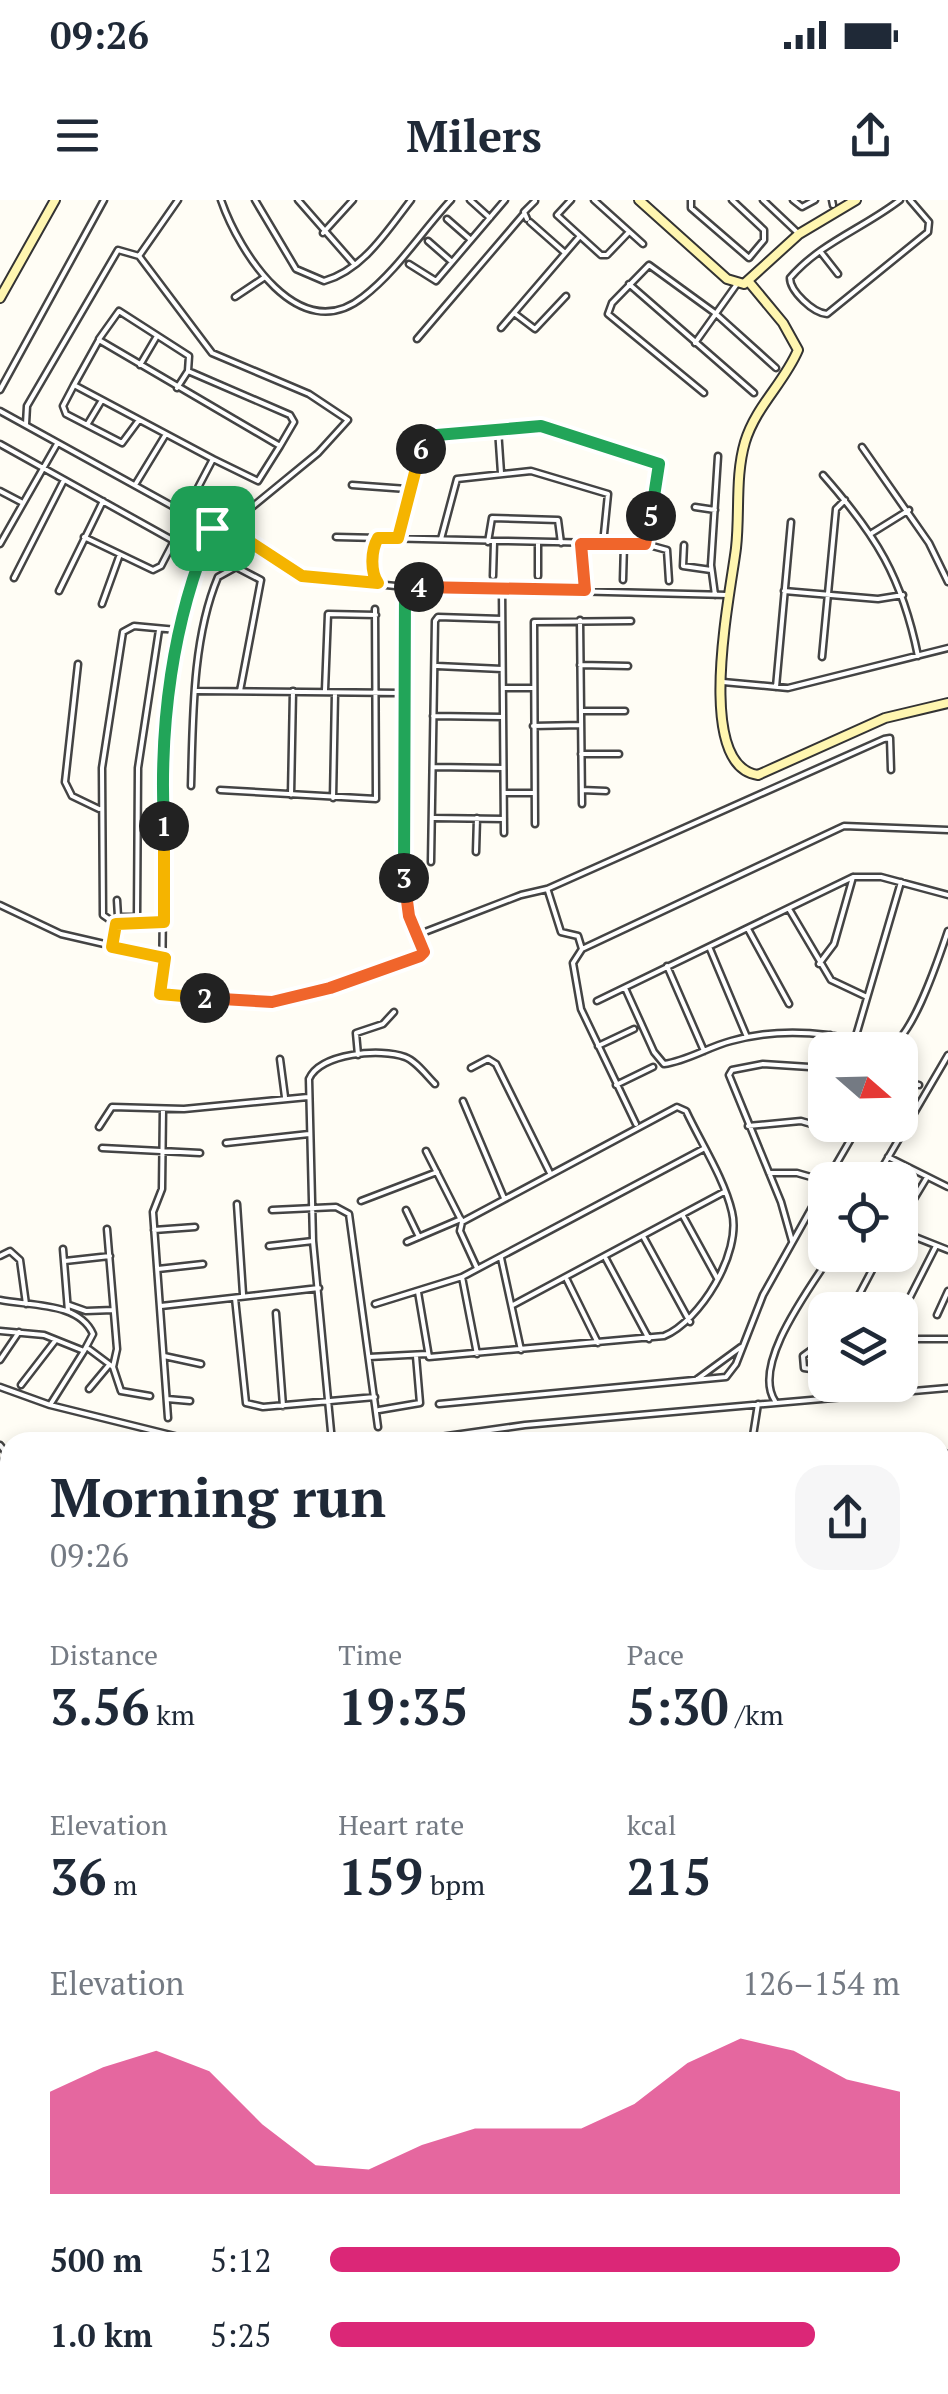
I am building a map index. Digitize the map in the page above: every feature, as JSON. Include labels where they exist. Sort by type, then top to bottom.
[{"type":"street","points":[[0,298],[4,280],[55,200]]},
{"type":"street","points":[[0,390],[104,200]]},
{"type":"street","points":[[139,256],[178,200]]},
{"type":"street","points":[[221,200],[237,235],[282,296],[304,308],[325,311],[348,306],[374,286],[452,200]]},
{"type":"street","points":[[255,200],[296,269],[324,282],[344,276],[411,200]]},
{"type":"street","points":[[298,200],[355,264]]},
{"type":"street","points":[[470,200],[490,218]]},
{"type":"street","points":[[409,264],[434,282],[506,200]]},
{"type":"street","points":[[416,339],[526,219],[533,200]]},
{"type":"street","points":[[571,200],[557,215],[604,256],[629,232]]},
{"type":"street","points":[[594,200],[642,244]]},
{"type":"street","points":[[639,200],[736,284]]},
{"type":"street","points":[[690,200],[691,208],[749,258],[764,240],[764,230],[732,200]]},
{"type":"street","points":[[738,206],[745,200]]},
{"type":"street","points":[[763,200],[799,234]]},
{"type":"street","points":[[793,200],[802,207],[814,200]]},
{"type":"street","points":[[695,343],[736,284],[749,282],[799,234],[856,200]]},
{"type":"street","points":[[900,200],[870,224],[820,251],[788,283],[823,316],[928,232],[929,222],[910,200]]},
{"type":"street","points":[[323,232],[348,202]]},
{"type":"street","points":[[447,219],[471,240]]},
{"type":"street","points":[[526,219],[565,253]]},
{"type":"street","points":[[501,328],[580,236]]},
{"type":"street","points":[[428,241],[452,262]]},
{"type":"street","points":[[27,426],[27,406],[96,282],[118,250],[139,256],[212,353],[309,394],[348,420],[318,453],[246,512],[191,517]]},
{"type":"street","points":[[820,251],[838,274]]},
{"type":"street","points":[[704,394],[608,314],[608,308],[629,284],[652,265],[715,313],[776,368]]},
{"type":"street","points":[[236,298],[265,277]]},
{"type":"street","points":[[749,282],[784,324],[798,350],[761,404],[745,442],[721,682],[724,733],[740,767],[756,775],[885,718],[948,703]]},
{"type":"street","points":[[629,284],[754,392]]},
{"type":"street","points":[[514,313],[535,329],[566,296]]},
{"type":"street","points":[[139,420],[124,444],[63,410],[99,340],[119,311],[189,356],[188,371],[177,388]]},
{"type":"street","points":[[140,365],[157,336]]},
{"type":"street","points":[[99,340],[280,446]]},
{"type":"street","points":[[74,385],[258,482],[293,416],[188,371]]},
{"type":"street","points":[[88,425],[102,400]]},
{"type":"street","points":[[0,411],[191,517],[250,542],[292,572],[405,587],[728,595]]},
{"type":"street","points":[[398,538],[408,490],[426,440],[437,435],[541,426],[654,460],[660,470],[645,544]]},
{"type":"street","points":[[498,429],[501,474]]},
{"type":"street","points":[[135,485],[166,434]]},
{"type":"street","points":[[0,540],[58,443]]},
{"type":"street","points":[[0,453],[2,445],[174,539],[156,569],[84,538]]},
{"type":"street","points":[[862,446],[909,510],[948,582]]},
{"type":"street","points":[[715,596],[712,570],[718,456]]},
{"type":"street","points":[[192,499],[213,459]]},
{"type":"street","points":[[442,539],[457,479],[539,472],[608,494],[602,544]]},
{"type":"street","points":[[823,474],[872,532],[904,595],[918,656]]},
{"type":"street","points":[[14,578],[65,479]]},
{"type":"street","points":[[352,485],[408,490]]},
{"type":"street","points":[[0,491],[21,502]]},
{"type":"street","points":[[59,591],[104,500]]},
{"type":"street","points":[[822,657],[836,509],[845,500]]},
{"type":"street","points":[[695,507],[715,510]]},
{"type":"street","points":[[872,532],[909,510]]},
{"type":"street","points":[[493,576],[492,518],[554,520],[562,525],[561,544]]},
{"type":"street","points":[[776,688],[791,522]]},
{"type":"street","points":[[212,528],[179,630],[165,716],[165,958],[160,994],[262,1003],[330,988],[424,952],[404,894],[405,587]]},
{"type":"street","points":[[336,537],[645,544],[667,550],[668,581]]},
{"type":"street","points":[[378,538],[372,574],[378,583]]},
{"type":"street","points":[[538,543],[538,576]]},
{"type":"street","points":[[581,544],[585,590]]},
{"type":"street","points":[[622,580],[624,544]]},
{"type":"street","points":[[684,545],[683,566],[712,570]]},
{"type":"street","points":[[102,604],[120,556]]},
{"type":"street","points":[[191,786],[197,692],[216,582],[226,569],[236,567],[261,580],[240,691]]},
{"type":"street","points":[[502,588],[504,834]]},
{"type":"street","points":[[784,591],[878,599],[904,595]]},
{"type":"street","points":[[220,790],[376,799],[376,612],[329,612],[325,692]]},
{"type":"street","points":[[431,862],[436,618],[502,618]]},
{"type":"street","points":[[580,620],[582,804]]},
{"type":"street","points":[[535,824],[534,622],[631,621]]},
{"type":"street","points":[[164,922],[116,924],[103,915],[101,810],[104,752],[120,637],[130,626],[179,630]]},
{"type":"street","points":[[117,900],[118,918],[137,917],[138,768],[159,630]]},
{"type":"street","points":[[721,682],[776,688],[948,648]]},
{"type":"street","points":[[78,664],[64,782],[72,796],[101,810]]},
{"type":"street","points":[[580,665],[628,666]]},
{"type":"street","points":[[435,666],[502,669]]},
{"type":"street","points":[[502,688],[532,688]]},
{"type":"street","points":[[291,795],[293,691]]},
{"type":"street","points":[[197,692],[403,693]]},
{"type":"street","points":[[333,798],[335,692]]},
{"type":"street","points":[[581,710],[624,711]]},
{"type":"street","points":[[434,716],[503,718]]},
{"type":"street","points":[[533,726],[581,725]]},
{"type":"street","points":[[417,935],[521,894],[548,889],[890,738],[892,770]]},
{"type":"street","points":[[581,754],[618,754]]},
{"type":"street","points":[[433,766],[504,768]]},
{"type":"street","points":[[582,790],[606,792]]},
{"type":"street","points":[[504,793],[534,793]]},
{"type":"street","points":[[433,818],[504,819]]},
{"type":"street","points":[[476,852],[477,818]]},
{"type":"street","points":[[637,1126],[581,1009],[574,972],[575,957],[582,949],[844,826],[948,830]]},
{"type":"street","points":[[597,1001],[853,877],[867,875],[948,896]]},
{"type":"street","points":[[820,964],[834,944],[853,877]]},
{"type":"street","points":[[857,1032],[901,882]]},
{"type":"street","points":[[548,889],[561,932],[578,936],[582,949]]},
{"type":"street","points":[[0,905],[62,934],[165,958]]},
{"type":"street","points":[[789,908],[831,980],[867,996]]},
{"type":"street","points":[[112,947],[116,924]]},
{"type":"street","points":[[748,930],[789,1004]]},
{"type":"street","points":[[904,1032],[928,985],[948,931]]},
{"type":"street","points":[[709,948],[747,1037]]},
{"type":"street","points":[[667,966],[704,1052]]},
{"type":"street","points":[[625,988],[658,1060],[670,1064],[747,1037],[790,1030],[808,1032]]},
{"type":"street","points":[[358,1055],[356,1033],[383,1024],[394,1012]]},
{"type":"street","points":[[598,1046],[634,1029]]},
{"type":"street","points":[[332,1432],[313,1241],[308,1096],[314,1070],[358,1055],[407,1058],[435,1084]]},
{"type":"street","points":[[918,1106],[948,1055]]},
{"type":"street","points":[[280,1059],[284,1097]]},
{"type":"street","points":[[472,1068],[488,1059],[496,1064],[550,1174]]},
{"type":"street","points":[[792,1240],[769,1173],[728,1080],[732,1070],[763,1064],[808,1067]]},
{"type":"street","points":[[616,1085],[654,1067]]},
{"type":"street","points":[[99,1126],[112,1107],[163,1109],[308,1096]]},
{"type":"street","points":[[463,1101],[504,1199]]},
{"type":"street","points":[[369,1357],[476,1354],[649,1339],[690,1322],[717,1278],[734,1228],[724,1192],[682,1108],[637,1126],[461,1220],[406,1242]]},
{"type":"street","points":[[163,1109],[162,1189],[152,1212],[168,1418]]},
{"type":"street","points":[[748,1126],[808,1123]]},
{"type":"street","points":[[226,1143],[309,1134]]},
{"type":"street","points":[[885,1162],[897,1142]]},
{"type":"street","points":[[102,1148],[200,1153]]},
{"type":"street","points":[[375,1304],[462,1276],[501,1258],[703,1148]]},
{"type":"street","points":[[426,1151],[461,1220],[460,1231],[477,1268]]},
{"type":"street","points":[[888,1157],[948,1187]]},
{"type":"street","points":[[361,1201],[437,1172]]},
{"type":"street","points":[[769,1173],[808,1175]]},
{"type":"street","points":[[918,1193],[927,1178]]},
{"type":"street","points":[[513,1306],[724,1192]]},
{"type":"street","points":[[237,1204],[244,1295]]},
{"type":"street","points":[[272,1210],[312,1206],[343,1208],[349,1214],[365,1307],[378,1428]]},
{"type":"street","points":[[406,1210],[419,1237]]},
{"type":"street","points":[[439,1404],[726,1377],[736,1364],[740,1347],[808,1213]]},
{"type":"street","points":[[683,1216],[717,1278]]},
{"type":"street","points":[[154,1230],[195,1227]]},
{"type":"street","points":[[89,1389],[111,1366],[118,1349],[108,1228]]},
{"type":"street","points":[[644,1238],[690,1322]]},
{"type":"street","points":[[918,1238],[948,1250]]},
{"type":"street","points":[[270,1246],[313,1241]]},
{"type":"street","points":[[913,1292],[936,1246]]},
{"type":"street","points":[[50,1405],[86,1350],[92,1329],[68,1308],[63,1249]]},
{"type":"street","points":[[0,1256],[10,1251],[20,1260],[26,1304]]},
{"type":"street","points":[[65,1262],[110,1256]]},
{"type":"street","points":[[501,1258],[521,1350]]},
{"type":"street","points":[[606,1259],[649,1339]]},
{"type":"street","points":[[158,1268],[203,1264]]},
{"type":"street","points":[[775,1401],[766,1382],[772,1361],[821,1272]]},
{"type":"street","points":[[462,1276],[476,1354]]},
{"type":"street","points":[[566,1280],[598,1343]]},
{"type":"street","points":[[161,1306],[319,1288]]},
{"type":"street","points":[[937,1314],[948,1290]]},
{"type":"street","points":[[418,1292],[427,1354]]},
{"type":"street","points":[[235,1298],[246,1403],[262,1408],[375,1397]]},
{"type":"street","points":[[0,1300],[86,1311],[115,1310]]},
{"type":"street","points":[[276,1312],[283,1406]]},
{"type":"street","points":[[0,1331],[56,1340],[86,1350],[111,1366],[121,1391],[150,1396]]},
{"type":"street","points":[[0,1360],[19,1332]]},
{"type":"street","points":[[918,1338],[948,1339]]},
{"type":"street","points":[[22,1385],[56,1340]]},
{"type":"street","points":[[694,1381],[740,1347]]},
{"type":"street","points":[[164,1356],[200,1364]]},
{"type":"street","points":[[377,1410],[420,1403],[416,1356]]},
{"type":"street","points":[[0,1387],[50,1405],[164,1432]]},
{"type":"street","points":[[476,1432],[775,1401],[948,1388]]},
{"type":"street","points":[[167,1399],[190,1401]]},
{"type":"street","points":[[754,1432],[758,1404]]},
{"type":"route","points":[[541,426],[654,460],[660,470],[645,544],[581,544],[585,590],[405,587],[404,894],[424,952],[330,988],[262,1003],[162,995],[159,992],[165,958],[112,947],[116,924],[164,922],[165,716],[190,584],[212,528],[250,542],[302,576],[378,583],[372,574],[374,542],[378,538],[398,538],[422,445],[432,436],[541,426]]}]
